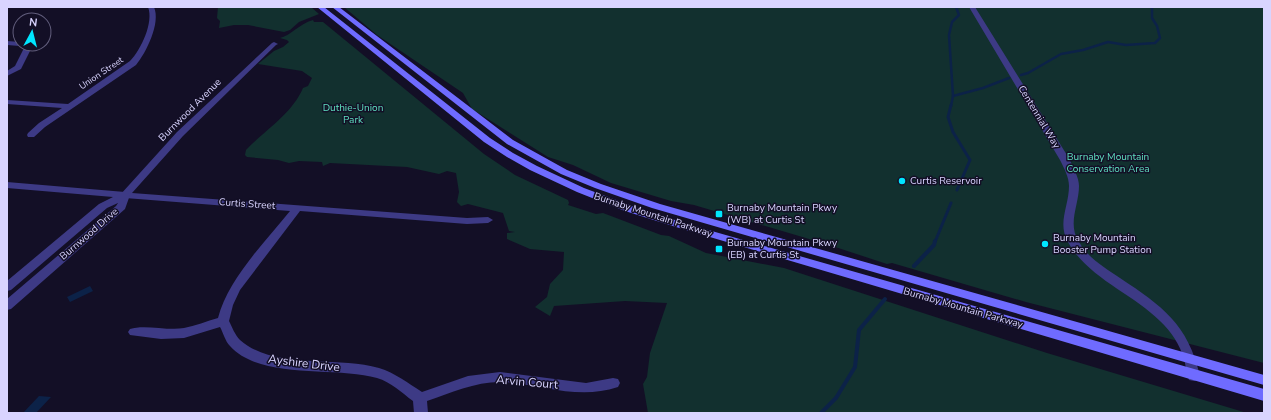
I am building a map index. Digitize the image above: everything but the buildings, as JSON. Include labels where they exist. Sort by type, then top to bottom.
[{"type":"main road","name":"Burnaby Mountain Parkway","points":[[320,7],[487,140],[514,158],[575,189],[619,206],[680,225],[1194,376],[1264,395]]},
{"type":"main road","name":"Burnaby Mountain Parkway","points":[[334,7],[510,142],[564,172],[656,206],[1264,380]]},
{"type":"street","name":"Union Street","points":[[31,135],[42,125],[141,56],[145,48],[153,12],[151,7]]},
{"type":"street","name":"Centennial Way","points":[[972,7],[1065,160],[1074,185],[1068,221],[1069,234],[1073,242],[1083,255],[1098,269],[1146,301],[1166,318],[1181,340],[1194,376]]},
{"type":"street","name":"Burnwood Avenue","points":[[125,195],[185,130],[269,51],[274,44]]},
{"type":"street","points":[[7,74],[18,67],[26,52]]},
{"type":"street","points":[[7,102],[69,106]]},
{"type":"street","name":"Curtis Street","points":[[7,185],[467,221],[488,220]]},
{"type":"street","name":"Burnwood Drive","points":[[7,287],[103,206],[125,195]]},
{"type":"street","name":"Burnwood Drive","points":[[7,306],[121,207],[125,195]]},
{"type":"street","points":[[134,332],[162,334],[184,333],[223,321],[227,305],[236,288],[298,208]]},
{"type":"street","name":"Ayshire Drive","points":[[223,321],[234,342],[252,355],[275,362],[362,370],[378,373],[391,378],[420,398]]},
{"type":"street","name":"Arvin Court","points":[[420,398],[468,381],[500,377],[586,388],[613,383]]},
{"type":"street","points":[[420,398],[421,413]]},
{"type":"green space","points":[[218,7],[311,7],[319,14],[299,22],[290,30],[284,32],[248,25],[234,25],[219,28],[220,21],[217,18]]},
{"type":"green space","name":"Burnaby Mountain Conservation Area","points":[[344,7],[1264,7],[1264,363],[1026,302],[892,263],[887,264],[826,244],[694,205],[671,201],[611,183],[573,165],[548,157],[472,109],[463,93],[377,35]]},
{"type":"green space","name":"Duthie-Union Park","points":[[313,20],[314,22],[323,22],[484,154],[515,175],[568,200],[568,205],[596,214],[603,213],[661,235],[669,236],[706,253],[784,268],[1047,353],[1247,413],[648,413],[643,384],[647,377],[650,353],[667,303],[625,301],[554,306],[550,316],[535,307],[547,297],[550,284],[563,270],[564,252],[530,249],[507,239],[507,233],[515,232],[509,231],[503,213],[468,204],[461,206],[457,202],[459,192],[456,173],[447,171],[439,174],[407,167],[330,163],[323,166],[322,162],[299,161],[289,163],[278,160],[247,157],[245,155],[246,150],[292,106],[303,88],[308,86],[312,78],[302,71],[258,64],[274,51],[283,47],[289,42],[280,38],[284,37],[303,24]]},
{"type":"water","points":[[90,286],[93,291],[70,302],[67,297]]},
{"type":"water","points":[[39,396],[51,397],[36,413],[23,413]]},
{"type":"waterway","points":[[953,96],[949,35],[952,22],[959,15],[956,7]]},
{"type":"waterway","points":[[1021,75],[1028,73],[1061,54],[1083,50],[1108,42],[1126,45],[1155,43],[1160,38],[1157,26],[1152,18],[1152,7]]},
{"type":"waterway","points":[[953,96],[983,88],[1009,78]]},
{"type":"waterway","points":[[951,106],[953,96]]},
{"type":"waterway","points":[[951,105],[948,117],[953,132],[970,160],[957,190]]},
{"type":"waterway","points":[[935,242],[951,203]]},
{"type":"waterway","points":[[914,266],[934,245],[935,241]]},
{"type":"waterway","points":[[821,413],[836,398],[855,367],[859,330],[885,299]]},
{"type":"place","name":"Curtis Reservoir","points":[[902,181]]},
{"type":"place","name":"Burnaby Mountain Pkwy (WB) at Curtis St","points":[[719,214]]},
{"type":"place","name":"Burnaby Mountain Booster Pump Station","points":[[1045,244]]},
{"type":"place","name":"Burnaby Mountain Pkwy (EB) at Curtis St","points":[[719,249]]}]
